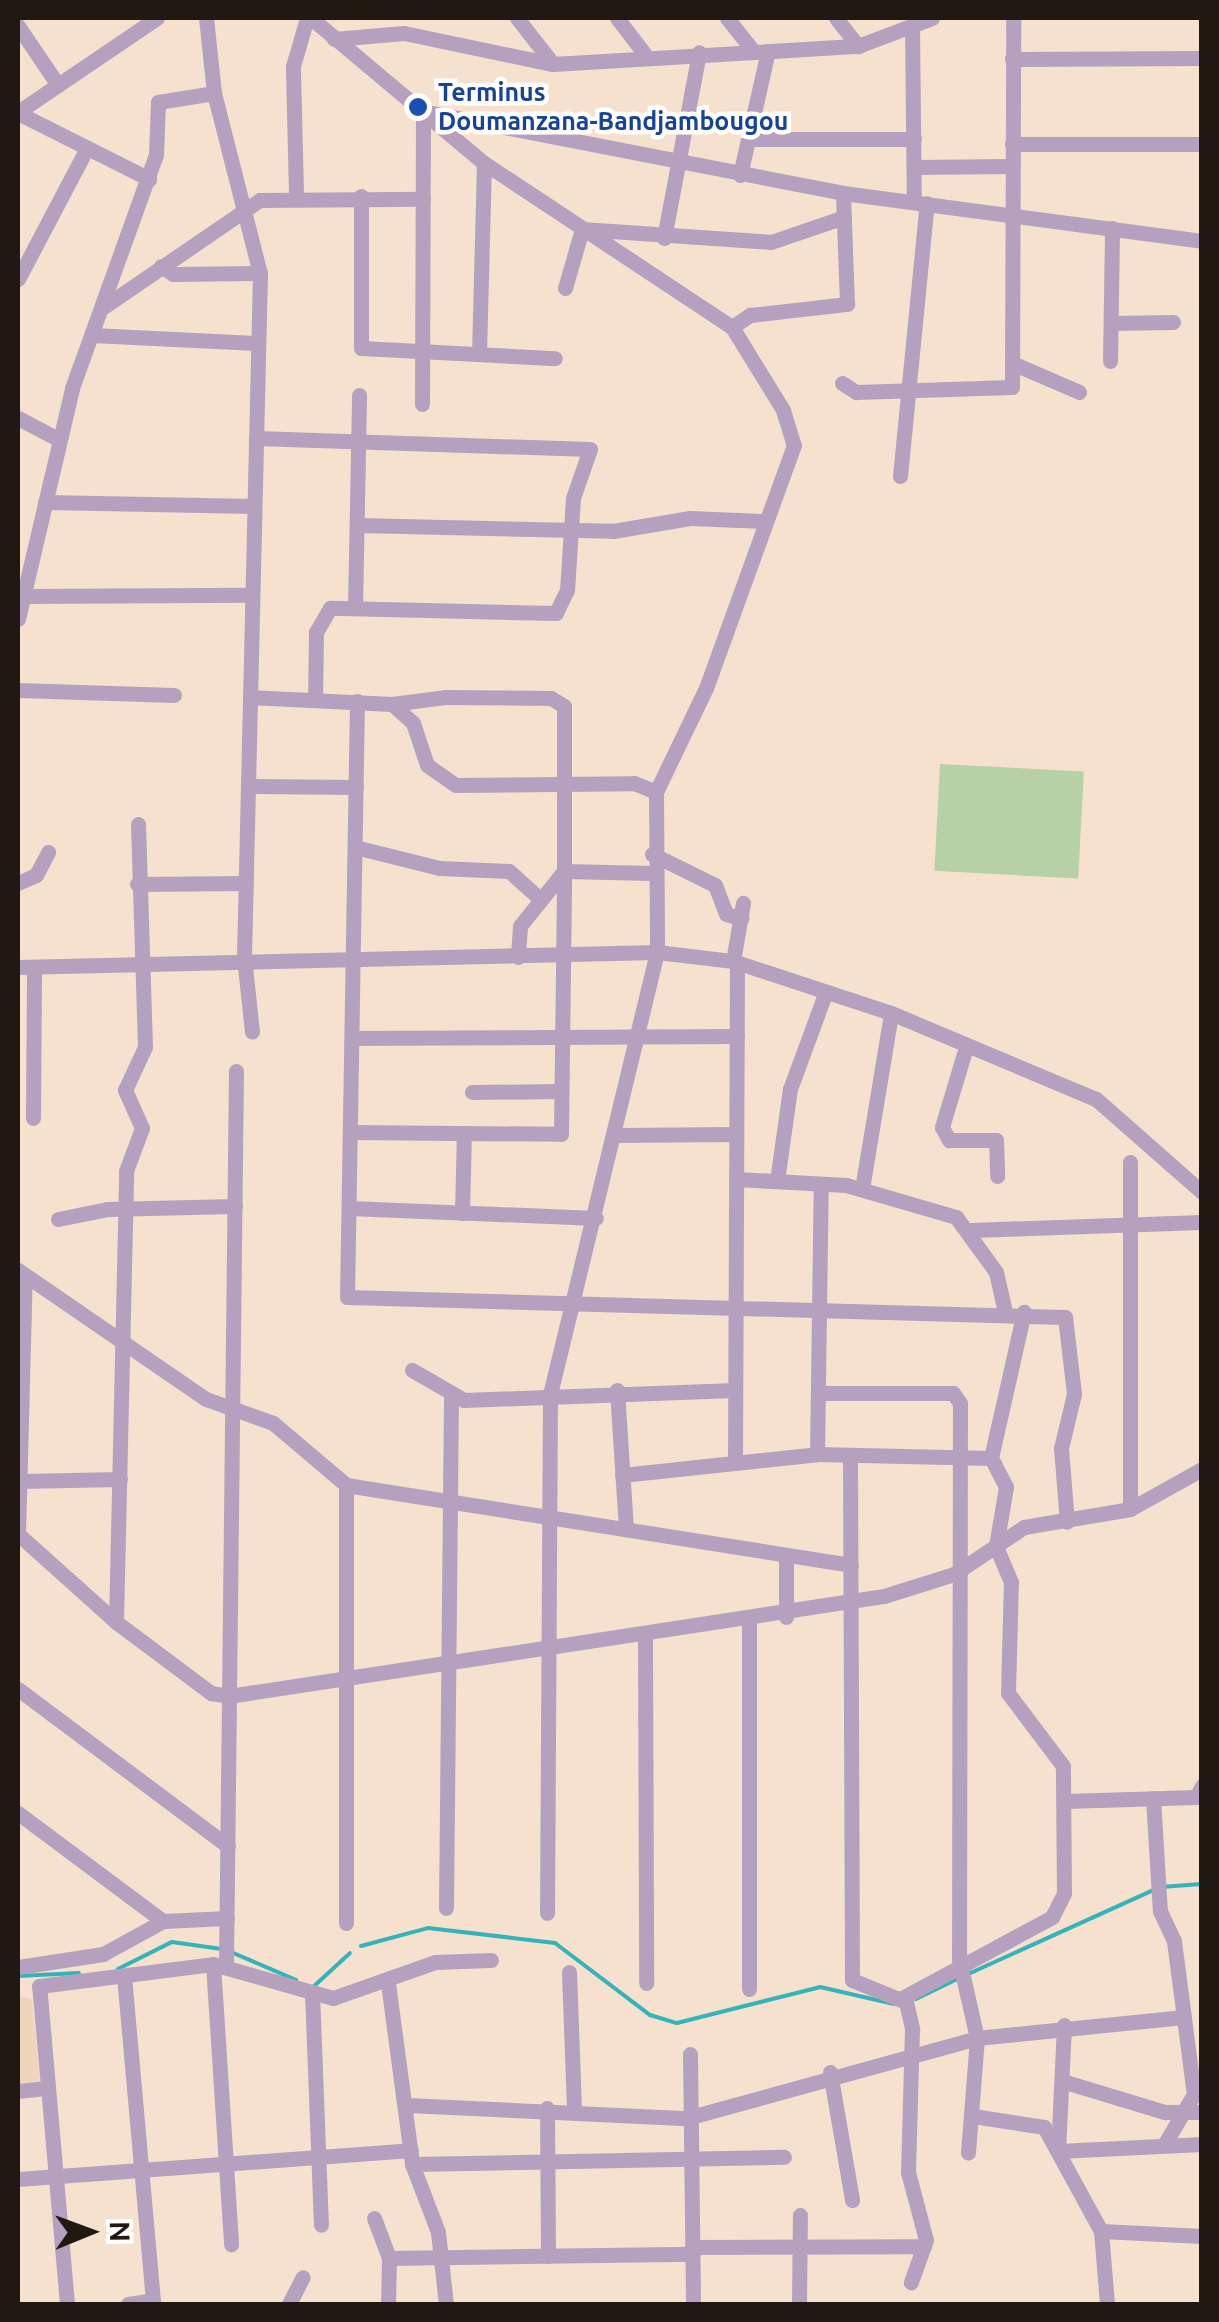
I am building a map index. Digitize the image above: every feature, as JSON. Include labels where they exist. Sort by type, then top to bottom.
[{"type":"street","points":[[122,18],[134,34]]},
{"type":"street","points":[[149,179],[18,113],[158,18]]},
{"type":"street","points":[[206,18],[214,94],[260,273],[244,957],[252,1032]]},
{"type":"street","points":[[296,194],[293,66],[309,18],[484,163],[732,328],[783,410],[794,446],[706,688],[656,792],[652,874],[657,952],[642,1036],[550,1395],[547,1913]]},
{"type":"street","points":[[517,18],[553,64]]},
{"type":"street","points":[[617,18],[644,52]]},
{"type":"street","points":[[727,18],[761,51]]},
{"type":"street","points":[[836,18],[858,46]]},
{"type":"street","points":[[334,39],[405,25],[553,64],[644,52],[858,46],[932,18]]},
{"type":"street","points":[[842,383],[856,392],[913,386],[1002,392],[1012,387],[1013,18]]},
{"type":"street","points":[[900,476],[913,386],[921,202],[914,167],[912,25]]},
{"type":"street","points":[[18,26],[58,85]]},
{"type":"street","points":[[740,174],[761,51]]},
{"type":"street","points":[[664,238],[672,162],[699,52]]},
{"type":"street","points":[[1012,59],[1202,58]]},
{"type":"street","points":[[18,619],[60,440],[92,335],[149,179],[158,102],[214,94]]},
{"type":"street","points":[[423,111],[843,193],[1202,242]]},
{"type":"street","points":[[422,404],[423,111]]},
{"type":"street","points":[[748,139],[914,139]]},
{"type":"street","points":[[1012,144],[1202,144]]},
{"type":"street","points":[[18,279],[87,148]]},
{"type":"street","points":[[479,354],[484,163]]},
{"type":"street","points":[[914,167],[1012,166]]},
{"type":"street","points":[[732,328],[750,315],[847,304],[843,193]]},
{"type":"street","points":[[101,309],[242,208],[296,194],[423,199]]},
{"type":"street","points":[[361,196],[361,348],[555,358]]},
{"type":"street","points":[[582,229],[664,238],[792,241],[844,218]]},
{"type":"street","points":[[1110,361],[1112,228]]},
{"type":"street","points":[[565,288],[582,229]]},
{"type":"street","points":[[161,266],[173,274],[260,273]]},
{"type":"street","points":[[1111,323],[1173,322]]},
{"type":"street","points":[[92,335],[258,343]]},
{"type":"street","points":[[1012,362],[1078,392]]},
{"type":"street","points":[[355,608],[359,395]]},
{"type":"street","points":[[18,418],[60,440]]},
{"type":"street","points":[[256,438],[590,449],[556,614],[330,608],[320,622],[315,700]]},
{"type":"street","points":[[45,502],[254,506]]},
{"type":"street","points":[[356,525],[572,528],[764,521]]},
{"type":"street","points":[[18,534],[36,544]]},
{"type":"street","points":[[23,596],[252,595]]},
{"type":"street","points":[[18,690],[174,695]]},
{"type":"street","points":[[250,698],[392,704],[558,700],[564,785],[561,1134],[350,1132]]},
{"type":"street","points":[[358,701],[347,1297],[819,1305],[1065,1317],[1074,1394],[1061,1448],[1067,1522]]},
{"type":"street","points":[[392,704],[413,723],[440,780],[564,785],[634,783],[656,792]]},
{"type":"street","points":[[248,786],[356,787]]},
{"type":"street","points":[[116,1622],[129,1152],[142,1128],[125,1090],[145,1047],[138,966],[138,824]]},
{"type":"street","points":[[355,847],[438,868],[510,872],[539,898]]},
{"type":"street","points":[[18,883],[36,875],[48,852]]},
{"type":"street","points":[[652,854],[714,885],[726,914],[742,911],[735,962],[735,1463]]},
{"type":"street","points":[[518,957],[520,926],[564,871],[652,874]]},
{"type":"street","points":[[137,884],[246,884]]},
{"type":"street","points":[[33,1118],[26,967],[138,966],[244,957],[353,960],[657,952],[735,962],[891,1013],[1096,1099],[1200,1188]]},
{"type":"street","points":[[777,1181],[790,1089],[824,994]]},
{"type":"street","points":[[862,1189],[891,1013]]},
{"type":"street","points":[[352,1038],[737,1036]]},
{"type":"street","points":[[966,1046],[942,1127],[949,1140],[996,1140],[997,1176]]},
{"type":"street","points":[[231,2244],[220,1965],[227,1918],[236,1071]]},
{"type":"street","points":[[472,1092],[561,1091]]},
{"type":"street","points":[[462,1213],[464,1133]]},
{"type":"street","points":[[616,1136],[736,1134]]},
{"type":"street","points":[[1130,1162],[1130,1509]]},
{"type":"street","points":[[736,1179],[862,1189],[972,1230],[1202,1222]]},
{"type":"street","points":[[816,1454],[821,1184]]},
{"type":"street","points":[[58,1220],[127,1208],[235,1206]]},
{"type":"street","points":[[349,1208],[596,1218]]},
{"type":"street","points":[[972,1230],[1005,1312]]},
{"type":"street","points":[[21,1273],[232,1409],[273,1423],[346,1485],[851,1565]]},
{"type":"street","points":[[21,1273],[18,1535],[116,1622],[211,1693],[229,1696],[748,1623],[851,1603],[954,1574],[1024,1527],[1130,1509],[1202,1468]]},
{"type":"street","points":[[900,1999],[1052,1917],[1064,1893],[1063,1766],[1047,1734],[1008,1694],[1012,1582],[996,1546],[1006,1487],[991,1458],[1024,1312]]},
{"type":"street","points":[[412,1370],[451,1399],[617,1390],[736,1390]]},
{"type":"street","points":[[617,1390],[626,1530]]},
{"type":"street","points":[[818,1393],[954,1393],[960,1965],[976,2038],[968,2152]]},
{"type":"street","points":[[446,1908],[451,1399]]},
{"type":"street","points":[[622,1475],[816,1454],[991,1458]]},
{"type":"street","points":[[850,1456],[852,1980],[900,1999],[912,2029],[906,2058],[908,2172],[924,2246],[911,2282]]},
{"type":"street","points":[[20,1481],[120,1480]]},
{"type":"street","points":[[346,1485],[346,1923]]},
{"type":"street","points":[[786,1555],[786,1617]]},
{"type":"street","points":[[748,1623],[750,1989]]},
{"type":"street","points":[[645,1637],[646,1983]]},
{"type":"street","points":[[18,1689],[228,1846]]},
{"type":"street","points":[[1065,1802],[1196,1796],[1202,1786]]},
{"type":"street","points":[[1154,1798],[1160,1911],[1184,2017],[1195,2113],[1164,2145]]},
{"type":"street","points":[[18,1814],[163,1920]]},
{"type":"street","points":[[18,1968],[103,1954],[163,1920],[227,1918]]},
{"type":"street","points":[[66,2304],[39,1986],[220,1965],[333,1998],[388,1983],[435,1962],[490,1960]]},
{"type":"street","points":[[570,1972],[574,2110]]},
{"type":"street","points":[[124,1976],[153,2302],[128,2304]]},
{"type":"street","points":[[388,1983],[412,2157],[442,2257],[446,2304]]},
{"type":"street","points":[[312,1992],[321,2225]]},
{"type":"street","points":[[407,2105],[547,2108],[687,2118],[830,2072],[906,2058],[976,2038],[1064,2025],[1184,2017]]},
{"type":"street","points":[[1058,2150],[1064,2025]]},
{"type":"street","points":[[690,2054],[687,2118],[693,2304]]},
{"type":"street","points":[[830,2072],[852,2200]]},
{"type":"street","points":[[1062,2081],[1195,2113]]},
{"type":"street","points":[[18,2091],[48,2088]]},
{"type":"street","points":[[547,2108],[548,2256]]},
{"type":"street","points":[[973,2116],[1034,2119],[1058,2150],[1100,2231],[1107,2304]]},
{"type":"street","points":[[1058,2150],[1202,2144]]},
{"type":"street","points":[[18,2179],[225,2159],[318,2155],[548,2162],[784,2157]]},
{"type":"street","points":[[799,2304],[800,2215]]},
{"type":"street","points":[[374,2218],[389,2258],[388,2304]]},
{"type":"street","points":[[1100,2231],[1202,2236]]},
{"type":"street","points":[[389,2258],[924,2246]]},
{"type":"street","points":[[289,2304],[303,2277]]},
{"type":"shaded area","points":[[18,1996],[32,1999],[40,2084],[18,2086]]},
{"type":"green space","points":[[940,764],[1084,772],[1078,878],[934,871]]},
{"type":"waterway","points":[[1161,1887],[1202,1884]]},
{"type":"waterway","points":[[966,1975],[1153,1890]]},
{"type":"waterway","points":[[361,1946],[428,1928],[555,1943],[650,2015],[677,2023],[820,1987],[894,2004]]},
{"type":"waterway","points":[[118,1969],[172,1942],[222,1949]]},
{"type":"waterway","points":[[231,1952],[296,1980]]},
{"type":"waterway","points":[[313,1987],[350,1953]]},
{"type":"waterway","points":[[18,1976],[79,1973]]},
{"type":"waterway","points":[[916,1999],[957,1979]]},
{"type":"place","name":"Terminus Doumanzana-Bandjambougou","points":[[418,107]]}]
